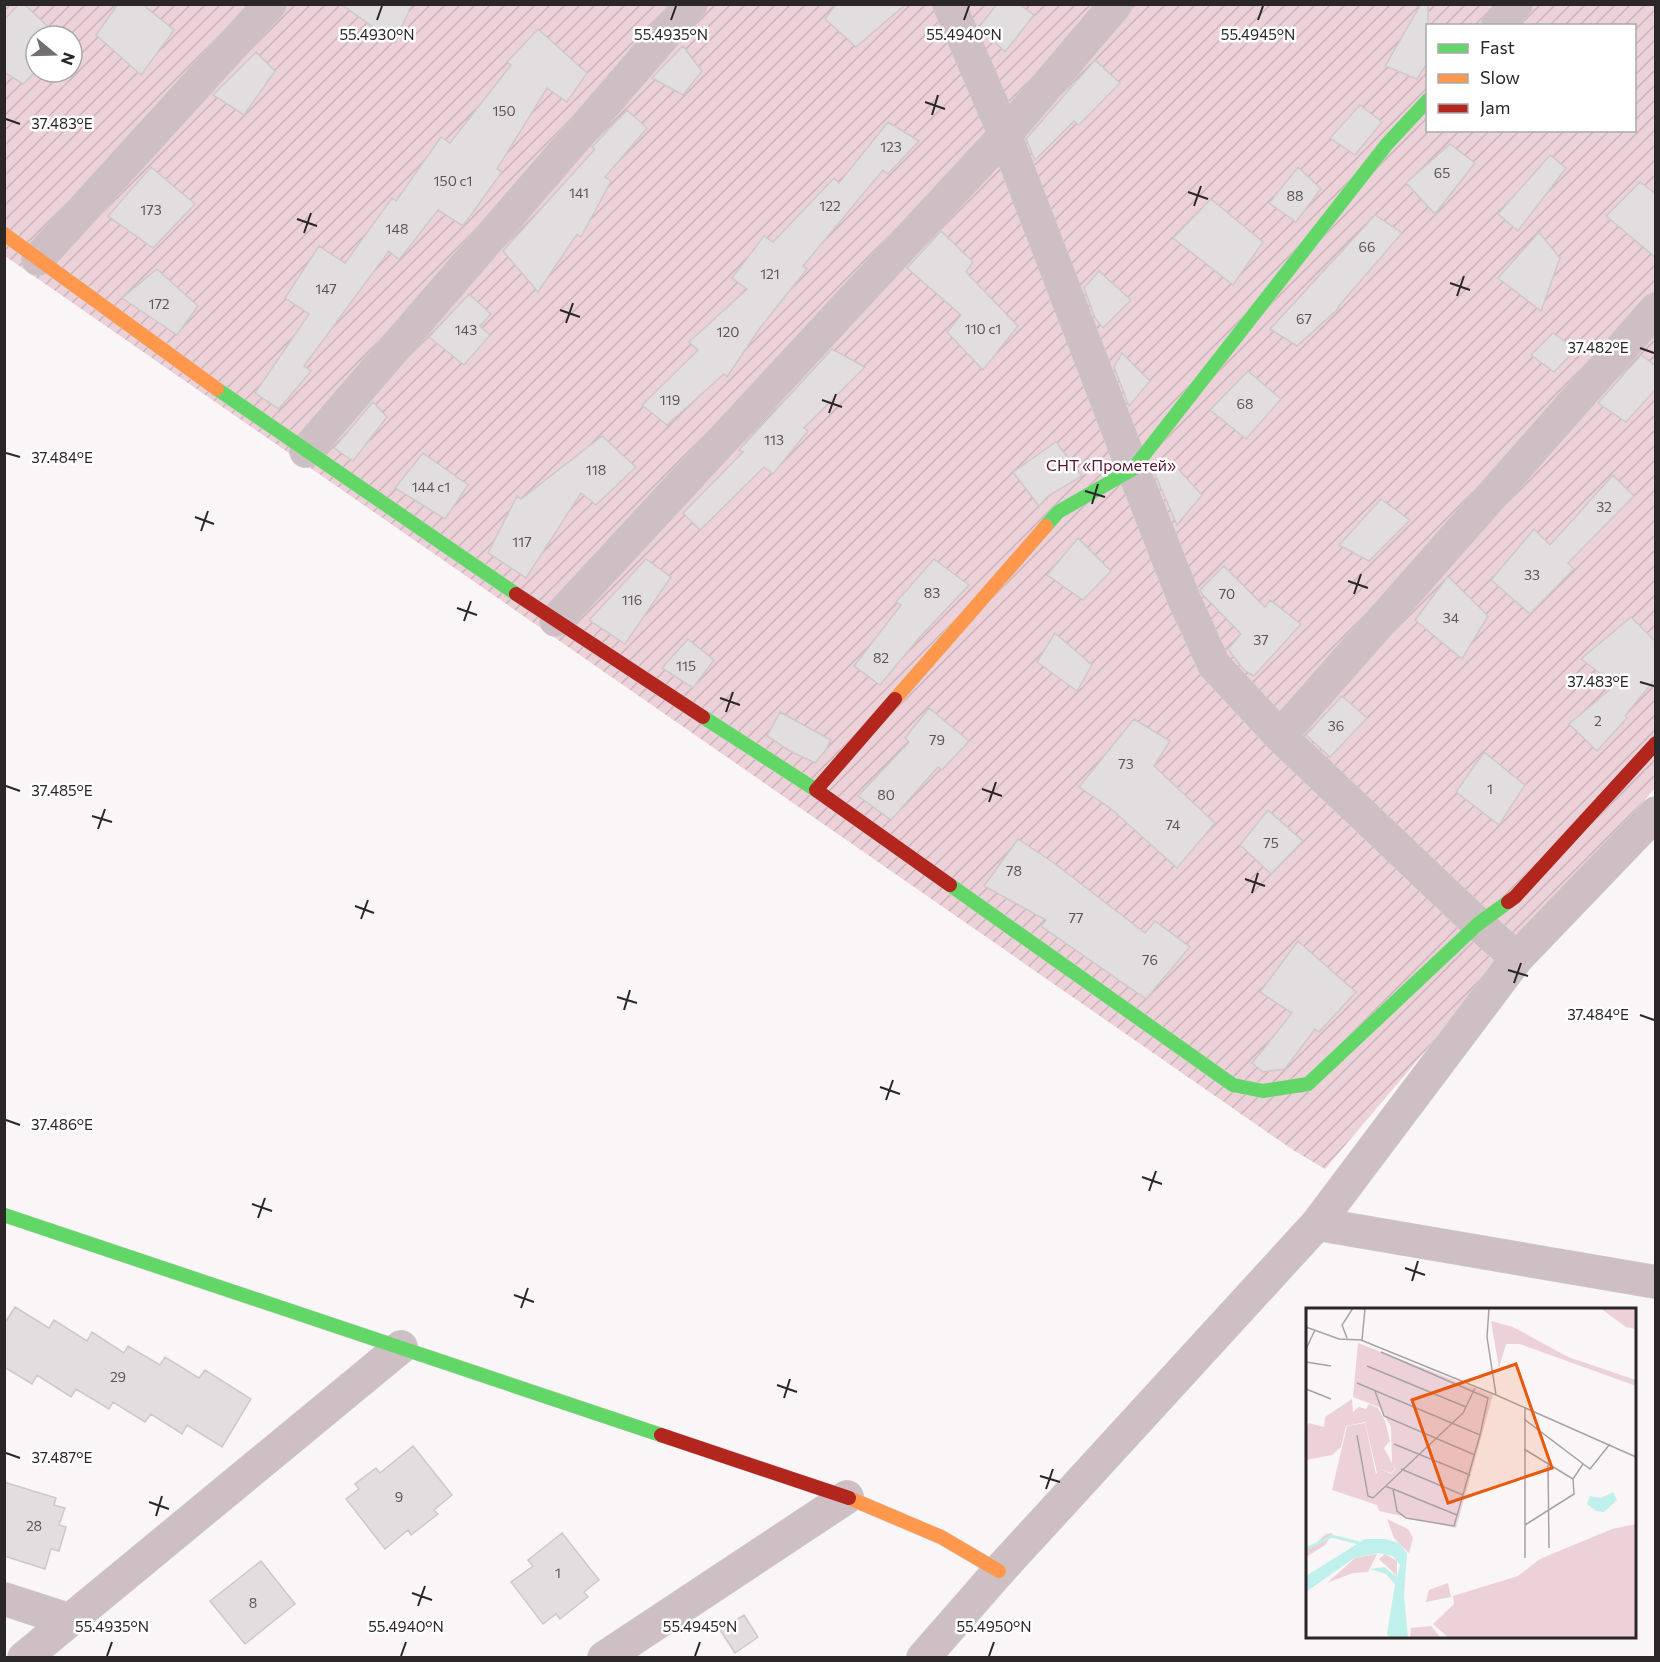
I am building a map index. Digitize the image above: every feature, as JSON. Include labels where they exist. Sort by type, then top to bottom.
[{"type":"street","points":[[38,259],[270,4]]},
{"type":"street","points":[[306,451],[691,4]]},
{"type":"street","points":[[949,4],[1005,135],[1184,600],[1214,665],[1280,736],[1478,924],[1517,958]]},
{"type":"street","points":[[556,620],[1005,135],[1116,4]]},
{"type":"street","points":[[1499,24],[1516,4]]},
{"type":"street","points":[[816,790],[1058,512],[1133,469],[1387,144],[1426,102]]},
{"type":"street","points":[[4,234],[306,451],[673,699],[816,790],[1233,1085],[1263,1091],[1308,1084],[1478,924],[1515,897],[1656,743]]},
{"type":"street","points":[[1280,736],[1656,309]]},
{"type":"street","points":[[923,1658],[999,1571],[1317,1224],[1517,958],[1656,813]]},
{"type":"street","points":[[4,1215],[847,1497],[941,1537],[999,1571]]},
{"type":"street","points":[[1317,1224],[1656,1282]]},
{"type":"street","points":[[24,1658],[401,1347]]},
{"type":"street","points":[[604,1658],[847,1497]]},
{"type":"street","points":[[4,1599],[69,1620]]},
{"type":"green space","name":"СНТ «Прометей»","points":[[5,5],[1655,5],[1655,788],[1484,982],[1325,1169],[1293,1150],[5,256]]},
{"type":"building","points":[[19,4],[24,4],[45,24],[24,24],[23,84],[4,72],[4,20]]},
{"type":"building","points":[[118,4],[142,4],[174,30],[141,75],[96,35]]},
{"type":"building","points":[[341,4],[412,4],[395,43]]},
{"type":"building","points":[[836,4],[906,4],[856,47],[825,19]]},
{"type":"building","points":[[997,4],[1019,4],[1034,15],[1005,52],[979,27]]},
{"type":"building","points":[[1421,4],[1428,4],[1426,65],[1417,79],[1385,66]]},
{"type":"building","points":[[538,29],[587,73],[567,102],[547,88],[497,169],[502,172],[463,226],[438,210],[399,260],[389,251],[304,366],[311,371],[279,409],[255,393],[309,314],[285,298],[319,246],[345,263],[392,198],[396,201],[441,137],[450,143],[511,65],[507,62]]},
{"type":"building","points":[[683,46],[702,71],[683,95],[652,78]]},
{"type":"building","points":[[256,52],[275,71],[244,115],[213,95]]},
{"type":"building","points":[[1095,60],[1120,83],[1079,125],[1074,121],[1035,160],[1026,139]]},
{"type":"building","points":[[1360,105],[1382,122],[1355,155],[1330,138]]},
{"type":"building","points":[[627,110],[647,128],[605,177],[611,181],[581,237],[577,234],[538,292],[503,251],[595,149],[592,147]]},
{"type":"building","points":[[888,122],[919,141],[888,174],[883,170],[803,266],[807,269],[760,328],[727,377],[724,374],[667,425],[642,405],[698,350],[689,342],[747,289],[732,278],[764,236],[773,242],[834,178],[839,183]]},
{"type":"building","points":[[1450,144],[1475,163],[1435,214],[1406,183]]},
{"type":"building","points":[[1550,155],[1566,168],[1518,231],[1498,214]]},
{"type":"building","points":[[151,167],[195,204],[153,248],[108,216]]},
{"type":"building","points":[[1298,167],[1321,189],[1296,222],[1269,203]]},
{"type":"building","points":[[1640,182],[1656,194],[1656,258],[1606,216]]},
{"type":"building","points":[[1211,199],[1263,242],[1233,285],[1173,238]]},
{"type":"building","points":[[1375,215],[1402,233],[1339,308],[1297,346],[1270,329]]},
{"type":"building","points":[[941,231],[973,262],[966,272],[1018,326],[983,370],[947,332],[961,315],[907,268]]},
{"type":"building","points":[[1539,232],[1560,258],[1541,311],[1498,278]]},
{"type":"building","points":[[157,269],[198,306],[177,335],[122,298]]},
{"type":"building","points":[[1099,271],[1131,300],[1103,328],[1095,318],[1084,288]]},
{"type":"building","points":[[469,294],[491,314],[480,326],[490,335],[464,365],[429,337]]},
{"type":"building","points":[[1553,333],[1576,349],[1554,372],[1531,355]]},
{"type":"building","points":[[832,349],[865,367],[804,428],[808,431],[773,474],[764,467],[700,530],[683,513],[743,452],[739,450]]},
{"type":"building","points":[[1122,353],[1150,381],[1129,406],[1114,367]]},
{"type":"building","points":[[1641,355],[1656,366],[1656,389],[1626,422],[1598,403]]},
{"type":"building","points":[[1248,371],[1281,399],[1246,439],[1210,410]]},
{"type":"building","points":[[373,402],[387,417],[353,461],[334,448]]},
{"type":"building","points":[[602,436],[636,467],[596,505],[581,493],[526,578],[488,553],[517,496],[521,499]]},
{"type":"building","points":[[1056,442],[1082,476],[1048,496],[1039,506],[1013,472]]},
{"type":"building","points":[[423,453],[468,485],[445,519],[395,488]]},
{"type":"building","points":[[1171,461],[1202,495],[1177,525],[1155,474]]},
{"type":"building","points":[[1613,475],[1634,496],[1568,563],[1574,569],[1530,614],[1491,580],[1534,529],[1550,545]]},
{"type":"building","points":[[1381,499],[1410,520],[1369,561],[1339,545]]},
{"type":"building","points":[[1078,538],[1111,571],[1083,600],[1047,575]]},
{"type":"building","points":[[646,559],[671,577],[625,644],[589,620]]},
{"type":"building","points":[[934,559],[969,585],[919,638],[880,685],[854,666],[901,605],[896,602]]},
{"type":"building","points":[[1224,566],[1265,607],[1270,600],[1301,624],[1254,676],[1244,670],[1228,649],[1241,634],[1200,590]]},
{"type":"building","points":[[1448,576],[1488,616],[1462,659],[1415,620]]},
{"type":"building","points":[[1631,617],[1656,642],[1656,678],[1625,716],[1627,718],[1597,751],[1569,724],[1615,685],[1581,659]]},
{"type":"building","points":[[1055,633],[1092,665],[1077,691],[1037,662]]},
{"type":"building","points":[[688,639],[714,660],[693,688],[662,668]]},
{"type":"building","points":[[1342,696],[1367,718],[1330,757],[1306,735]]},
{"type":"building","points":[[929,708],[969,741],[942,770],[938,767],[891,820],[858,796],[909,742],[905,738]]},
{"type":"building","points":[[780,712],[831,740],[815,763],[767,736]]},
{"type":"building","points":[[1134,719],[1170,741],[1154,766],[1215,823],[1177,868],[1110,808],[1079,787]]},
{"type":"building","points":[[1484,752],[1525,785],[1499,825],[1456,792]]},
{"type":"building","points":[[1268,810],[1303,841],[1271,874],[1240,845]]},
{"type":"building","points":[[1018,839],[1054,863],[1145,933],[1155,921],[1190,947],[1146,999],[1041,926],[1046,920],[984,886]]},
{"type":"building","points":[[1298,941],[1356,992],[1319,1032],[1315,1029],[1285,1069],[1263,1072],[1252,1063],[1292,1013],[1260,992]]},
{"type":"building","points":[[15,1307],[49,1328],[54,1320],[87,1341],[92,1332],[124,1353],[128,1346],[160,1365],[165,1357],[199,1378],[205,1370],[251,1399],[222,1447],[187,1425],[182,1434],[151,1414],[145,1422],[113,1402],[109,1409],[76,1389],[71,1397],[37,1375],[32,1384],[4,1367],[4,1324]]},
{"type":"building","points":[[413,1446],[452,1495],[434,1510],[438,1514],[411,1535],[408,1530],[385,1549],[346,1499],[359,1489],[355,1484],[376,1468],[380,1473]]},
{"type":"building","points":[[4,1482],[56,1498],[54,1505],[65,1508],[59,1525],[66,1527],[59,1551],[51,1549],[45,1569],[4,1556]]},
{"type":"building","points":[[562,1533],[599,1580],[584,1592],[588,1597],[560,1619],[556,1614],[543,1624],[511,1582],[533,1566],[528,1560]]},
{"type":"building","points":[[261,1561],[295,1604],[245,1644],[210,1601]]},
{"type":"building","points":[[744,1615],[758,1637],[735,1653],[720,1630]]},
{"type":"traffic: fast","points":[[1046,526],[1058,512],[1133,469],[1387,144],[1426,102]]},
{"type":"traffic: fast","points":[[217,389],[516,594]]},
{"type":"traffic: fast","points":[[703,717],[816,790]]},
{"type":"traffic: fast","points":[[950,885],[1233,1085],[1263,1091],[1308,1084],[1478,924],[1508,902]]},
{"type":"traffic: fast","points":[[4,1215],[661,1435]]},
{"type":"traffic: slow","points":[[4,234],[217,389]]},
{"type":"traffic: slow","points":[[895,699],[1046,526]]},
{"type":"traffic: slow","points":[[849,1498],[941,1537],[999,1571]]},
{"type":"traffic: jam","points":[[516,594],[703,717]]},
{"type":"traffic: jam","points":[[895,699],[816,790],[950,885]]},
{"type":"traffic: jam","points":[[1508,902],[1656,743]]},
{"type":"traffic: jam","points":[[661,1435],[849,1498]]}]
